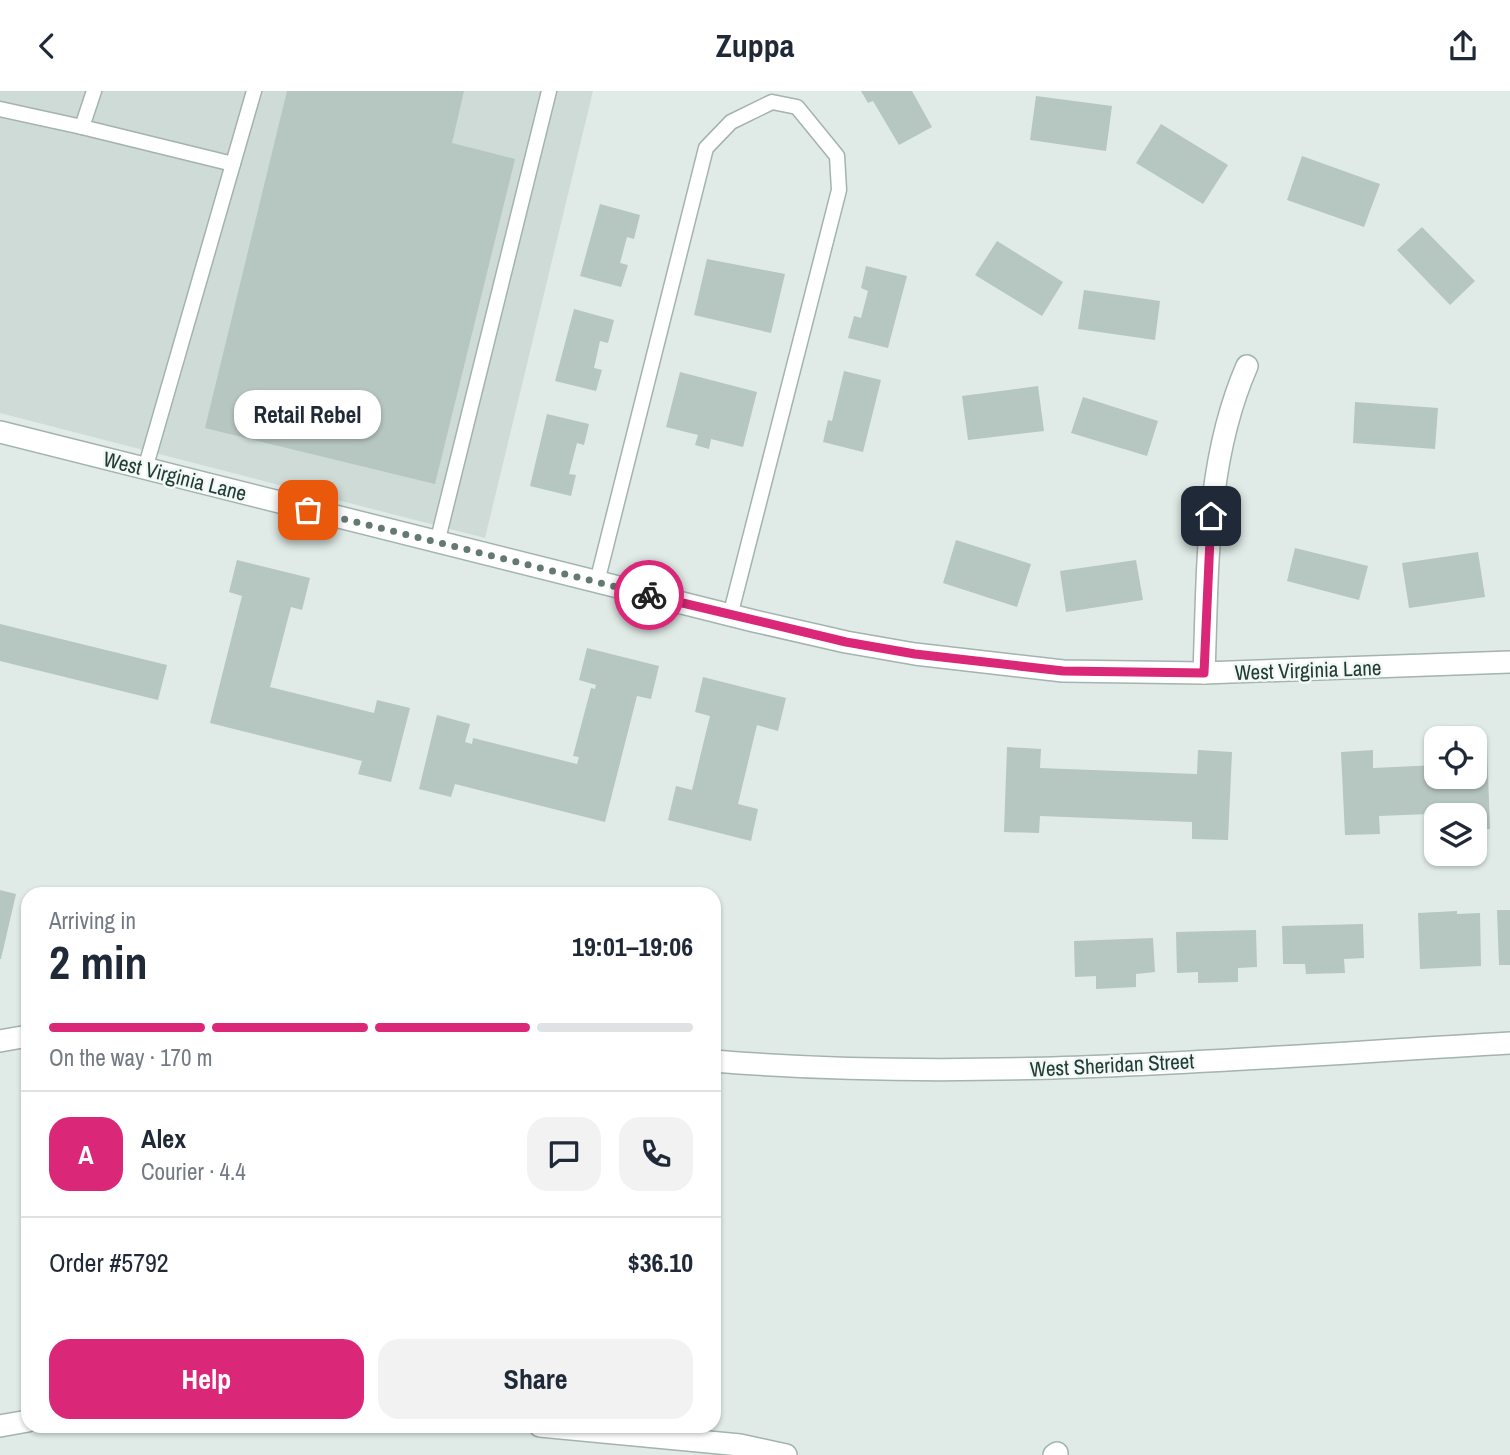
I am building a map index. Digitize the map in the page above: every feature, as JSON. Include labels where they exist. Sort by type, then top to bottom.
[{"type":"street","points":[[1204,673],[1209,552],[1217,470],[1233,399],[1247,366]]},
{"type":"street","name":"West Virginia Lane","points":[[0,432],[730,616],[846,642],[915,654],[1063,671],[1204,673],[1510,662]]},
{"type":"street","points":[[0,1041],[21,1037]]},
{"type":"street","name":"West Sheridan Street","points":[[721,1061],[882,1070],[1015,1069],[1510,1043]]},
{"type":"street","points":[[0,1426],[21,1422]]},
{"type":"street","points":[[614,1433],[740,1445],[786,1455]]},
{"type":"lane","points":[[82,127],[94,91]]},
{"type":"lane","points":[[145,469],[254,91]]},
{"type":"lane","points":[[437,543],[549,91]]},
{"type":"lane","points":[[597,582],[706,148],[731,122],[772,101],[797,107],[837,156],[839,190],[730,616]]},
{"type":"lane","points":[[0,109],[233,164]]},
{"type":"shaded area","points":[[0,91],[593,91],[485,538],[0,413]]},
{"type":"building","points":[[287,91],[464,91],[452,143],[515,159],[435,484],[205,428]]},
{"type":"building","points":[[861,91],[912,91],[932,127],[899,145],[873,101],[868,103]]},
{"type":"building","points":[[1036,96],[1112,106],[1106,151],[1030,140]]},
{"type":"building","points":[[1161,124],[1228,165],[1203,204],[1136,163]]},
{"type":"building","points":[[1302,156],[1380,184],[1364,227],[1287,200]]},
{"type":"building","points":[[600,204],[640,215],[634,239],[627,237],[620,263],[628,265],[621,287],[580,276]]},
{"type":"building","points":[[1422,227],[1475,281],[1450,305],[1397,250]]},
{"type":"building","points":[[997,241],[1063,282],[1042,316],[975,275]]},
{"type":"building","points":[[707,259],[785,274],[771,333],[694,315]]},
{"type":"building","points":[[866,266],[907,276],[888,348],[848,338],[854,316],[861,318],[868,291],[861,288]]},
{"type":"building","points":[[1084,290],[1160,301],[1155,340],[1078,329]]},
{"type":"building","points":[[574,309],[614,320],[608,343],[600,341],[594,368],[602,370],[596,391],[555,381]]},
{"type":"building","points":[[844,371],[881,380],[863,452],[823,442],[828,420],[832,421]]},
{"type":"building","points":[[680,372],[757,392],[743,447],[711,439],[709,449],[695,445],[698,435],[666,427]]},
{"type":"building","points":[[1038,386],[1044,431],[968,440],[962,396]]},
{"type":"building","points":[[1083,397],[1158,421],[1147,456],[1071,433]]},
{"type":"building","points":[[1355,402],[1438,408],[1435,449],[1353,443]]},
{"type":"building","points":[[547,414],[589,424],[584,445],[577,443],[569,474],[576,475],[571,496],[530,486]]},
{"type":"building","points":[[956,540],[1031,564],[1017,607],[943,583]]},
{"type":"building","points":[[1295,548],[1368,566],[1359,600],[1287,581]]},
{"type":"building","points":[[1478,552],[1485,597],[1409,608],[1402,563]]},
{"type":"building","points":[[237,560],[310,578],[302,610],[291,607],[270,687],[374,713],[377,700],[410,708],[391,782],[358,774],[362,761],[210,723],[242,596],[229,592]]},
{"type":"building","points":[[1136,560],[1143,600],[1066,612],[1060,571]]},
{"type":"building","points":[[0,624],[167,665],[158,700],[0,661]]},
{"type":"building","points":[[587,648],[659,666],[651,699],[637,696],[605,822],[455,784],[451,797],[419,789],[437,715],[470,724],[465,742],[472,744],[473,738],[577,764],[579,757],[573,756],[591,688],[595,689],[596,685],[579,680]]},
{"type":"building","points":[[703,677],[786,698],[778,731],[757,725],[738,804],[758,809],[751,841],[668,820],[676,786],[692,790],[710,716],[695,712]]},
{"type":"building","points":[[1487,746],[1490,829],[1487,829],[1487,803],[1424,803],[1424,814],[1379,816],[1380,834],[1345,835],[1341,752],[1373,750],[1373,768],[1424,766],[1424,789],[1487,789]]},
{"type":"building","points":[[1007,747],[1041,749],[1040,768],[1197,774],[1198,750],[1232,752],[1228,840],[1192,839],[1192,822],[1040,816],[1039,833],[1004,832]]},
{"type":"building","points":[[0,890],[16,894],[1,959],[0,959]]},
{"type":"building","points":[[1497,910],[1510,910],[1510,965],[1499,965]]},
{"type":"building","points":[[1457,911],[1457,914],[1480,913],[1481,966],[1420,969],[1418,913]]},
{"type":"building","points":[[1363,924],[1364,958],[1344,959],[1345,973],[1306,974],[1305,964],[1283,964],[1282,926]]},
{"type":"building","points":[[1256,930],[1257,967],[1238,968],[1238,982],[1198,983],[1198,972],[1177,973],[1176,932]]},
{"type":"building","points":[[1153,938],[1155,972],[1136,974],[1136,987],[1096,989],[1096,976],[1075,977],[1074,941]]},
{"type":"way so far","points":[[308,510],[649,595]]},
{"type":"place","name":"Retail Rebel","points":[[308,510]]},
{"type":"route","points":[[649,595],[846,642],[915,654],[1063,671],[1204,673],[1211,516]]}]
